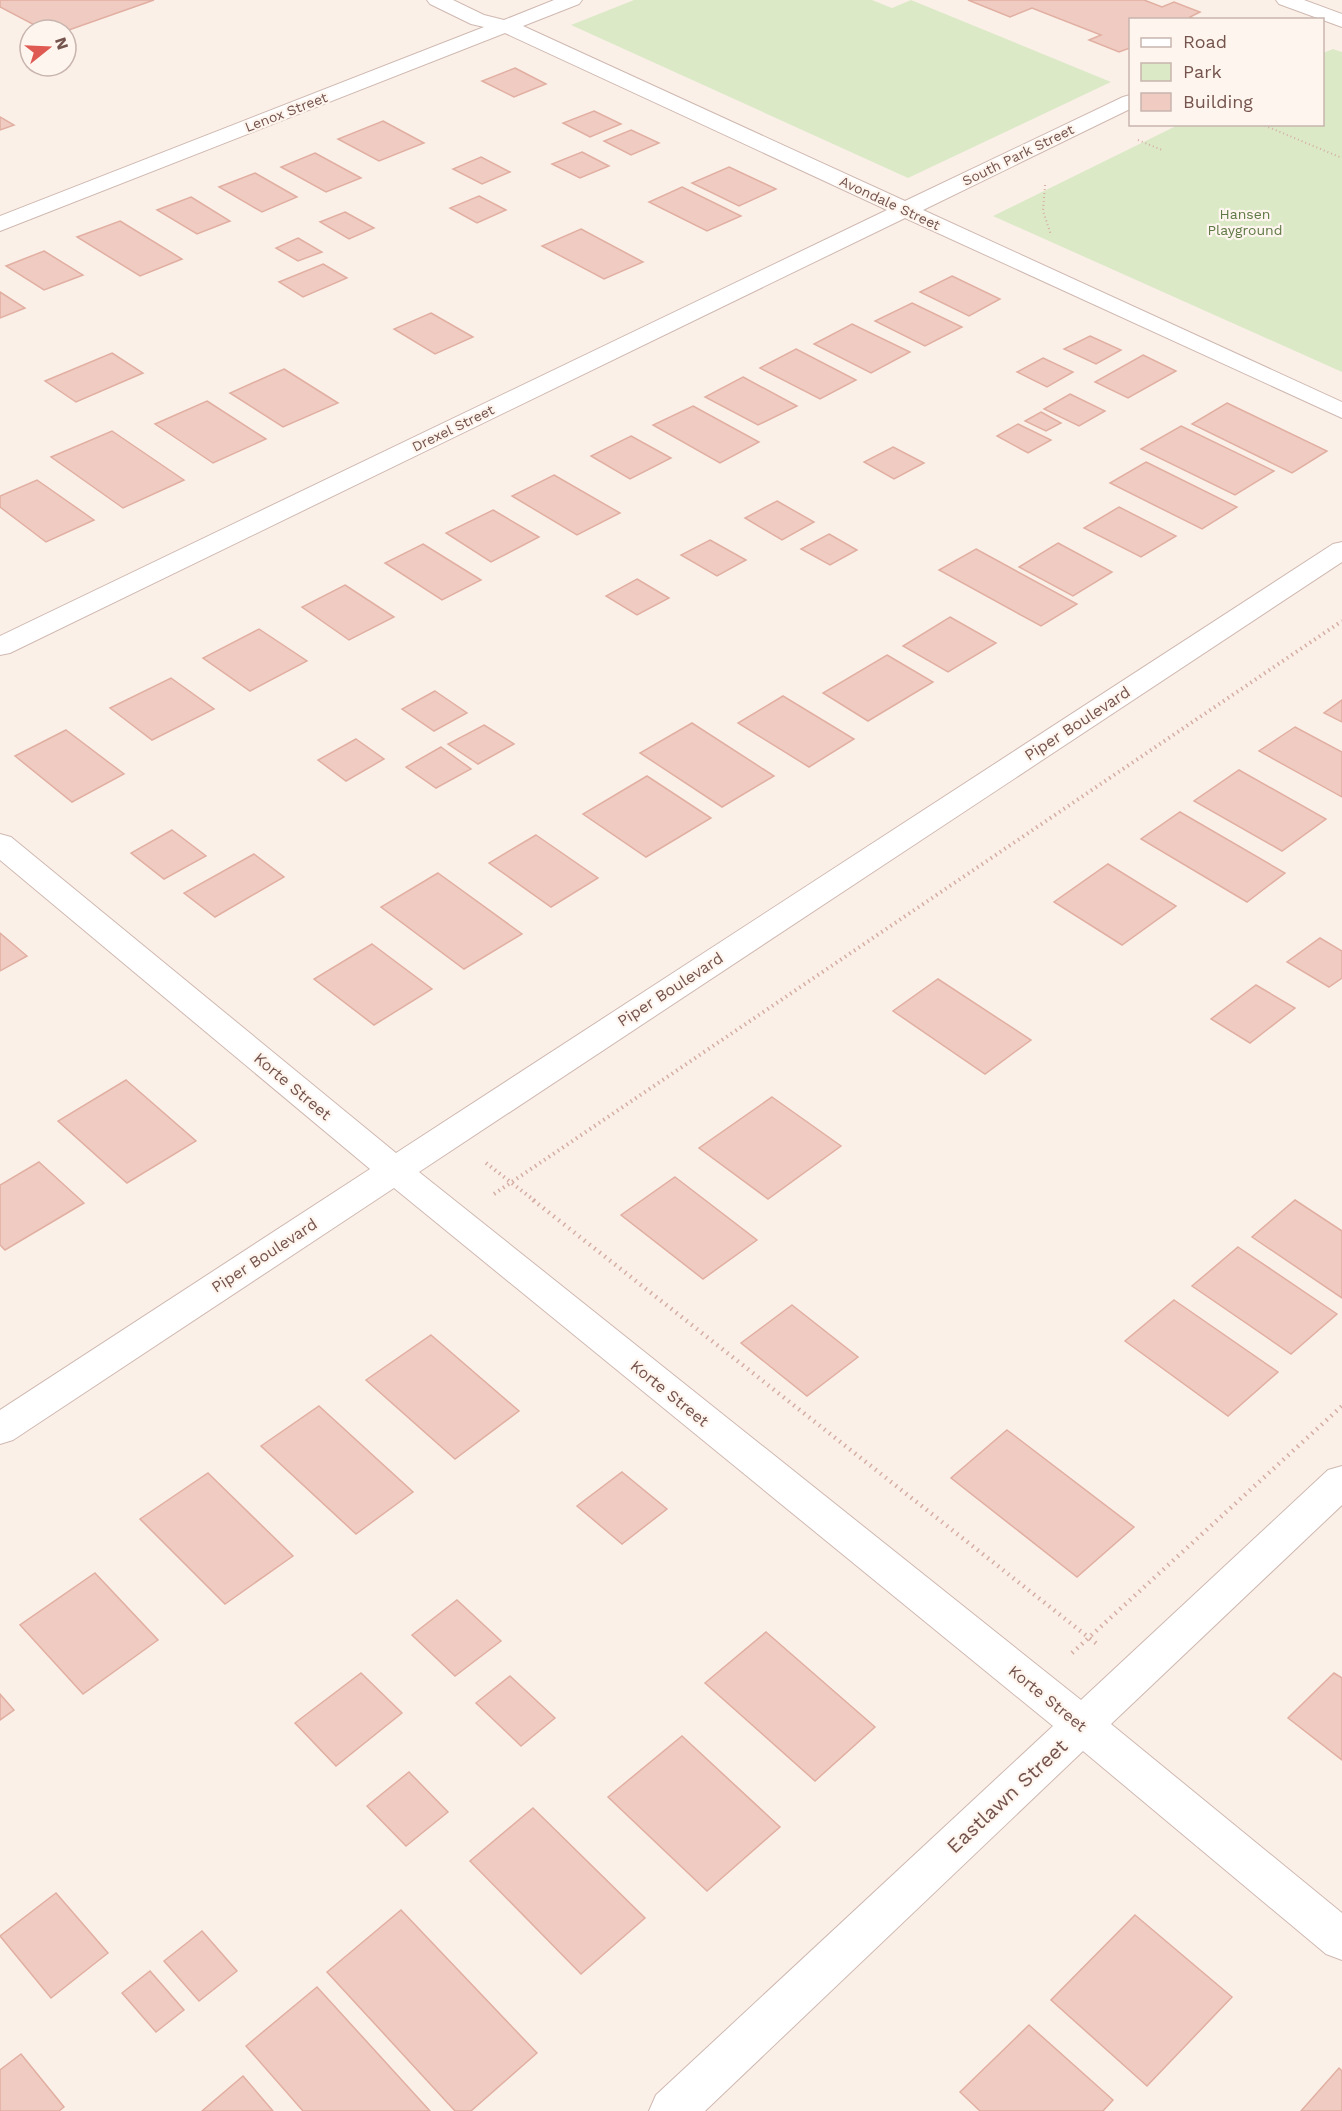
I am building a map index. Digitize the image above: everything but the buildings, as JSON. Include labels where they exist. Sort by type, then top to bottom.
[{"type":"street","name":"Avondale Street","points":[[437,0],[478,20],[506,26],[1342,411]]},
{"type":"street","name":"Lenox Street","points":[[0,224],[572,0]]},
{"type":"street","points":[[1286,0],[1307,15],[1342,21]]},
{"type":"street","name":"South Park Street","points":[[905,210],[1129,102]]},
{"type":"street","name":"Drexel Street","points":[[0,647],[905,210]]},
{"type":"street","name":"Piper Boulevard","points":[[0,1429],[1342,550]]},
{"type":"street","name":"Korte Street","points":[[0,844],[394,1170],[1082,1725],[1342,1940]]},
{"type":"street","name":"Eastlawn Street","points":[[672,2111],[1342,1481]]},
{"type":"path","points":[[1266,126],[1342,158]]},
{"type":"path","points":[[1135,139],[1162,150]]},
{"type":"path","points":[[1045,183],[1042,217],[1052,236]]},
{"type":"path","points":[[456,1220],[1342,621]]},
{"type":"path","points":[[449,1134],[1135,1675]]},
{"type":"path","points":[[1035,1687],[1342,1406]]},
{"type":"green space","points":[[634,0],[872,0],[892,8],[911,0],[1111,82],[908,178],[571,25]]},
{"type":"green space","name":"Hansen Playground","points":[[1333,49],[1342,52],[1342,372],[993,216],[1176,126],[1324,126],[1324,53]]}]
